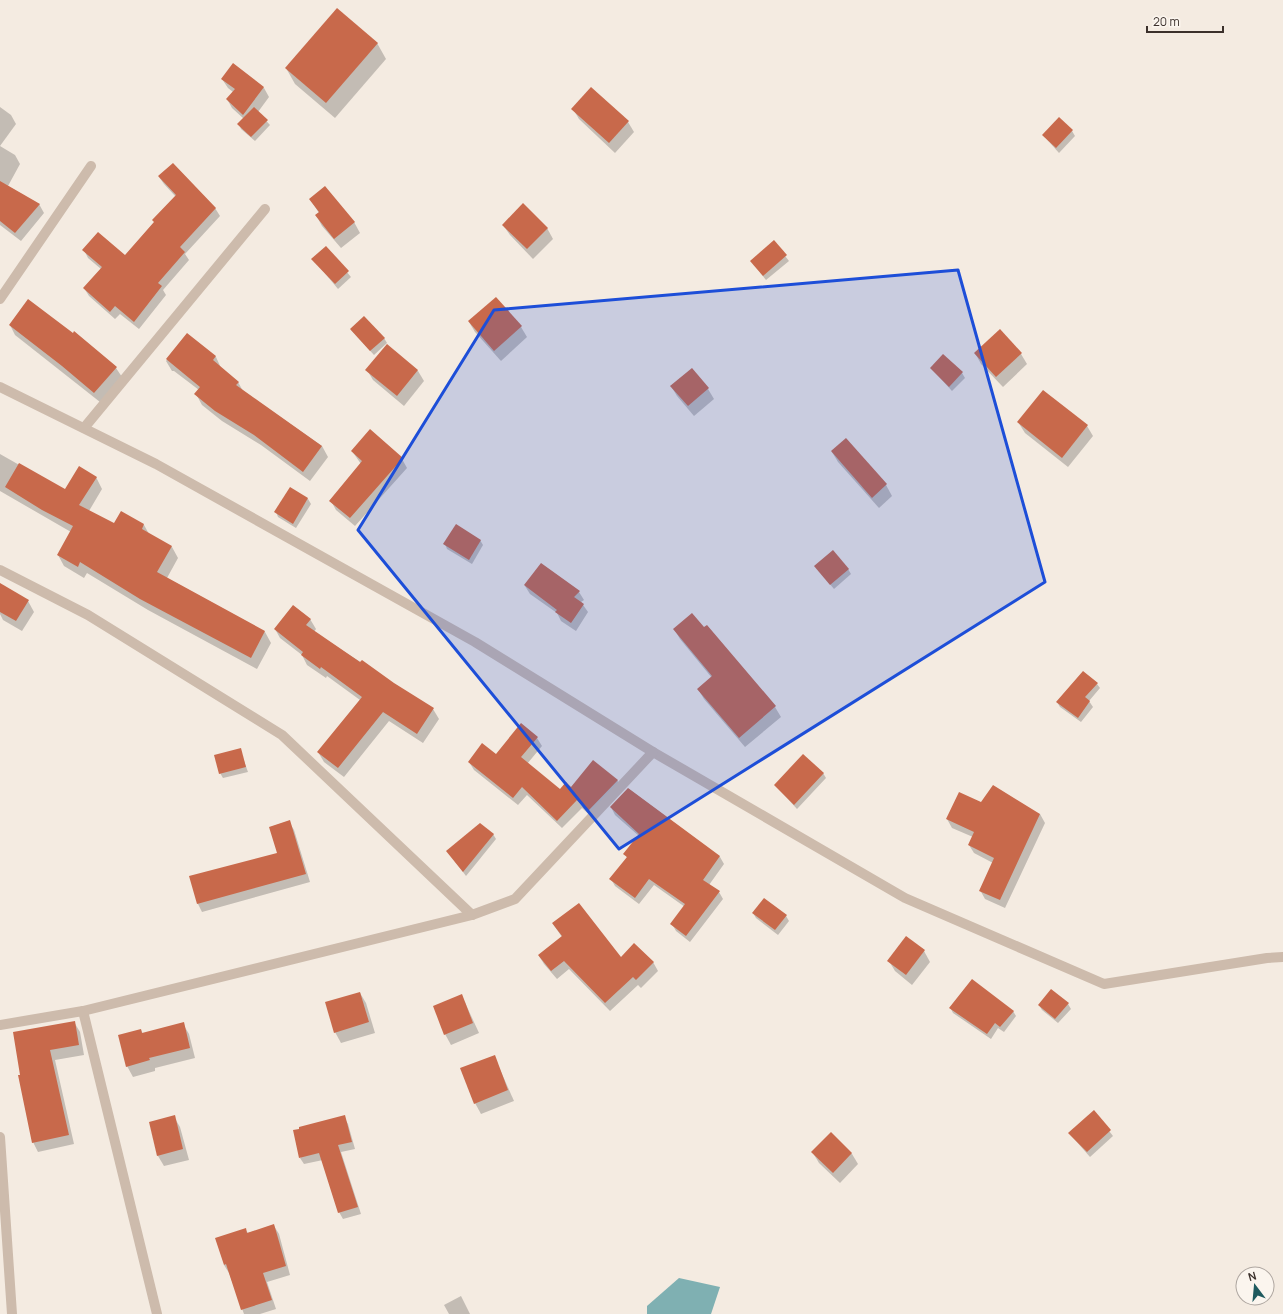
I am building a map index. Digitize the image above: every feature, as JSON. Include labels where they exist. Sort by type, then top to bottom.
[{"type":"street","points":[[0,299],[91,166]]},
{"type":"street","points":[[84,428],[265,209]]},
{"type":"street","points":[[0,387],[156,464],[475,642],[653,752],[905,898],[1104,984],[1267,958],[1283,957]]},
{"type":"street","points":[[0,570],[88,615],[282,735],[472,915]]},
{"type":"street","points":[[0,1025],[83,1011],[472,915],[515,899],[653,752]]},
{"type":"street","points":[[83,1011],[157,1314]]},
{"type":"street","points":[[0,1137],[12,1314]]},
{"type":"highlighted area","points":[[958,270],[1045,582],[619,849],[358,530],[494,310]]},
{"type":"water","points":[[679,1278],[720,1287],[711,1314],[647,1314],[647,1306]]},
{"type":"building","points":[[337,8],[378,43],[326,103],[285,68]]},
{"type":"building","points":[[233,63],[264,87],[243,115],[226,99],[235,89],[221,79]]},
{"type":"building","points":[[591,87],[629,121],[609,143],[571,109]]},
{"type":"building","points":[[254,107],[268,120],[251,137],[237,124]]},
{"type":"building","points":[[1059,117],[1073,130],[1056,148],[1042,135]]},
{"type":"building","points":[[173,163],[216,208],[180,247],[185,252],[158,283],[162,286],[134,322],[115,306],[110,312],[83,288],[102,267],[82,250],[98,232],[125,255],[154,222],[152,220],[176,195],[158,176]]},
{"type":"building","points":[[0,181],[40,204],[15,233],[0,221]]},
{"type":"building","points":[[325,186],[355,222],[334,239],[315,215],[319,212],[309,199]]},
{"type":"building","points":[[523,203],[548,228],[527,249],[502,225]]},
{"type":"building","points":[[774,240],[787,255],[763,276],[750,261]]},
{"type":"building","points":[[326,246],[349,271],[335,284],[311,259]]},
{"type":"building","points":[[496,297],[522,326],[494,351],[468,321]]},
{"type":"building","points":[[28,299],[73,333],[74,331],[117,367],[94,393],[9,325]]},
{"type":"building","points":[[364,316],[385,338],[370,351],[350,329]]},
{"type":"building","points":[[1000,329],[1022,353],[996,377],[974,353]]},
{"type":"building","points":[[187,333],[216,356],[213,360],[239,382],[236,385],[322,446],[303,472],[254,435],[215,411],[194,394],[200,387],[166,359]]},
{"type":"building","points":[[387,344],[418,370],[397,396],[365,370]]},
{"type":"building","points":[[943,354],[963,372],[949,387],[930,368]]},
{"type":"building","points":[[692,368],[709,388],[688,406],[670,386]]},
{"type":"building","points":[[1043,390],[1088,425],[1062,458],[1017,422]]},
{"type":"building","points":[[370,429],[403,458],[350,518],[329,501],[362,461],[351,451]]},
{"type":"building","points":[[846,438],[887,484],[872,498],[831,451]]},
{"type":"building","points":[[19,463],[65,489],[79,466],[97,477],[79,505],[114,523],[121,511],[144,524],[142,529],[172,546],[157,572],[265,631],[251,658],[140,599],[80,562],[78,567],[57,555],[73,526],[42,510],[5,487]]},
{"type":"building","points":[[290,487],[308,498],[293,524],[274,512]]},
{"type":"building","points":[[456,524],[481,540],[469,560],[443,544]]},
{"type":"building","points":[[833,550],[849,569],[830,585],[814,566]]},
{"type":"building","points":[[541,563],[580,591],[574,597],[584,604],[571,623],[555,612],[557,610],[524,585]]},
{"type":"building","points":[[0,583],[29,600],[16,621],[0,612]]},
{"type":"building","points":[[293,605],[311,619],[306,625],[360,662],[362,660],[394,683],[434,708],[417,734],[383,712],[338,768],[317,752],[362,697],[321,667],[320,669],[301,655],[303,652],[274,629]]},
{"type":"building","points":[[692,613],[704,627],[707,625],[776,706],[739,738],[697,689],[712,676],[673,629]]},
{"type":"building","points":[[1083,671],[1098,683],[1085,697],[1090,701],[1078,718],[1056,702]]},
{"type":"building","points":[[521,723],[538,737],[521,757],[560,789],[566,782],[571,787],[593,760],[618,780],[588,811],[577,800],[557,821],[522,787],[513,798],[468,762],[482,743],[496,754]]},
{"type":"building","points":[[241,748],[246,767],[219,774],[214,755]]},
{"type":"building","points":[[803,754],[824,773],[794,805],[774,785]]},
{"type":"building","points":[[993,785],[1040,814],[1000,900],[979,891],[994,858],[968,845],[974,832],[946,819],[959,792],[981,802]]},
{"type":"building","points":[[628,788],[720,856],[703,880],[720,891],[686,936],[670,924],[685,904],[649,879],[635,898],[609,879],[627,857],[623,854],[639,834],[610,807]]},
{"type":"building","points":[[290,820],[306,874],[197,904],[189,876],[277,853],[269,827]]},
{"type":"building","points":[[480,823],[494,834],[463,872],[446,851]]},
{"type":"building","points":[[764,898],[787,915],[775,930],[752,913]]},
{"type":"building","points":[[579,903],[621,957],[634,943],[654,962],[636,980],[633,977],[605,1003],[564,961],[551,971],[538,955],[562,936],[552,923]]},
{"type":"building","points":[[906,936],[925,950],[906,975],[887,961]]},
{"type":"building","points":[[972,979],[1014,1011],[1000,1027],[995,1023],[987,1034],[949,1008]]},
{"type":"building","points":[[1051,989],[1069,1003],[1055,1019],[1038,1005]]},
{"type":"building","points":[[360,992],[369,1022],[334,1033],[325,1002]]},
{"type":"building","points":[[462,994],[473,1023],[444,1035],[433,1006]]},
{"type":"building","points":[[75,1021],[79,1045],[50,1050],[69,1135],[32,1143],[18,1075],[20,1075],[13,1032]]},
{"type":"building","points":[[184,1022],[190,1048],[149,1058],[150,1060],[126,1067],[118,1035],[141,1029],[142,1033]]},
{"type":"building","points":[[495,1055],[508,1090],[474,1104],[460,1068]]},
{"type":"building","points":[[1094,1110],[1111,1130],[1087,1152],[1068,1133]]},
{"type":"building","points":[[175,1115],[183,1149],[157,1156],[149,1122]]},
{"type":"building","points":[[345,1115],[352,1142],[338,1145],[358,1207],[338,1213],[319,1153],[299,1158],[293,1130],[299,1129],[299,1127]]},
{"type":"building","points":[[831,1132],[852,1153],[833,1173],[811,1152]]},
{"type":"building","points":[[274,1224],[286,1266],[263,1273],[272,1300],[241,1310],[226,1264],[224,1265],[215,1238],[246,1228],[247,1233]]}]
